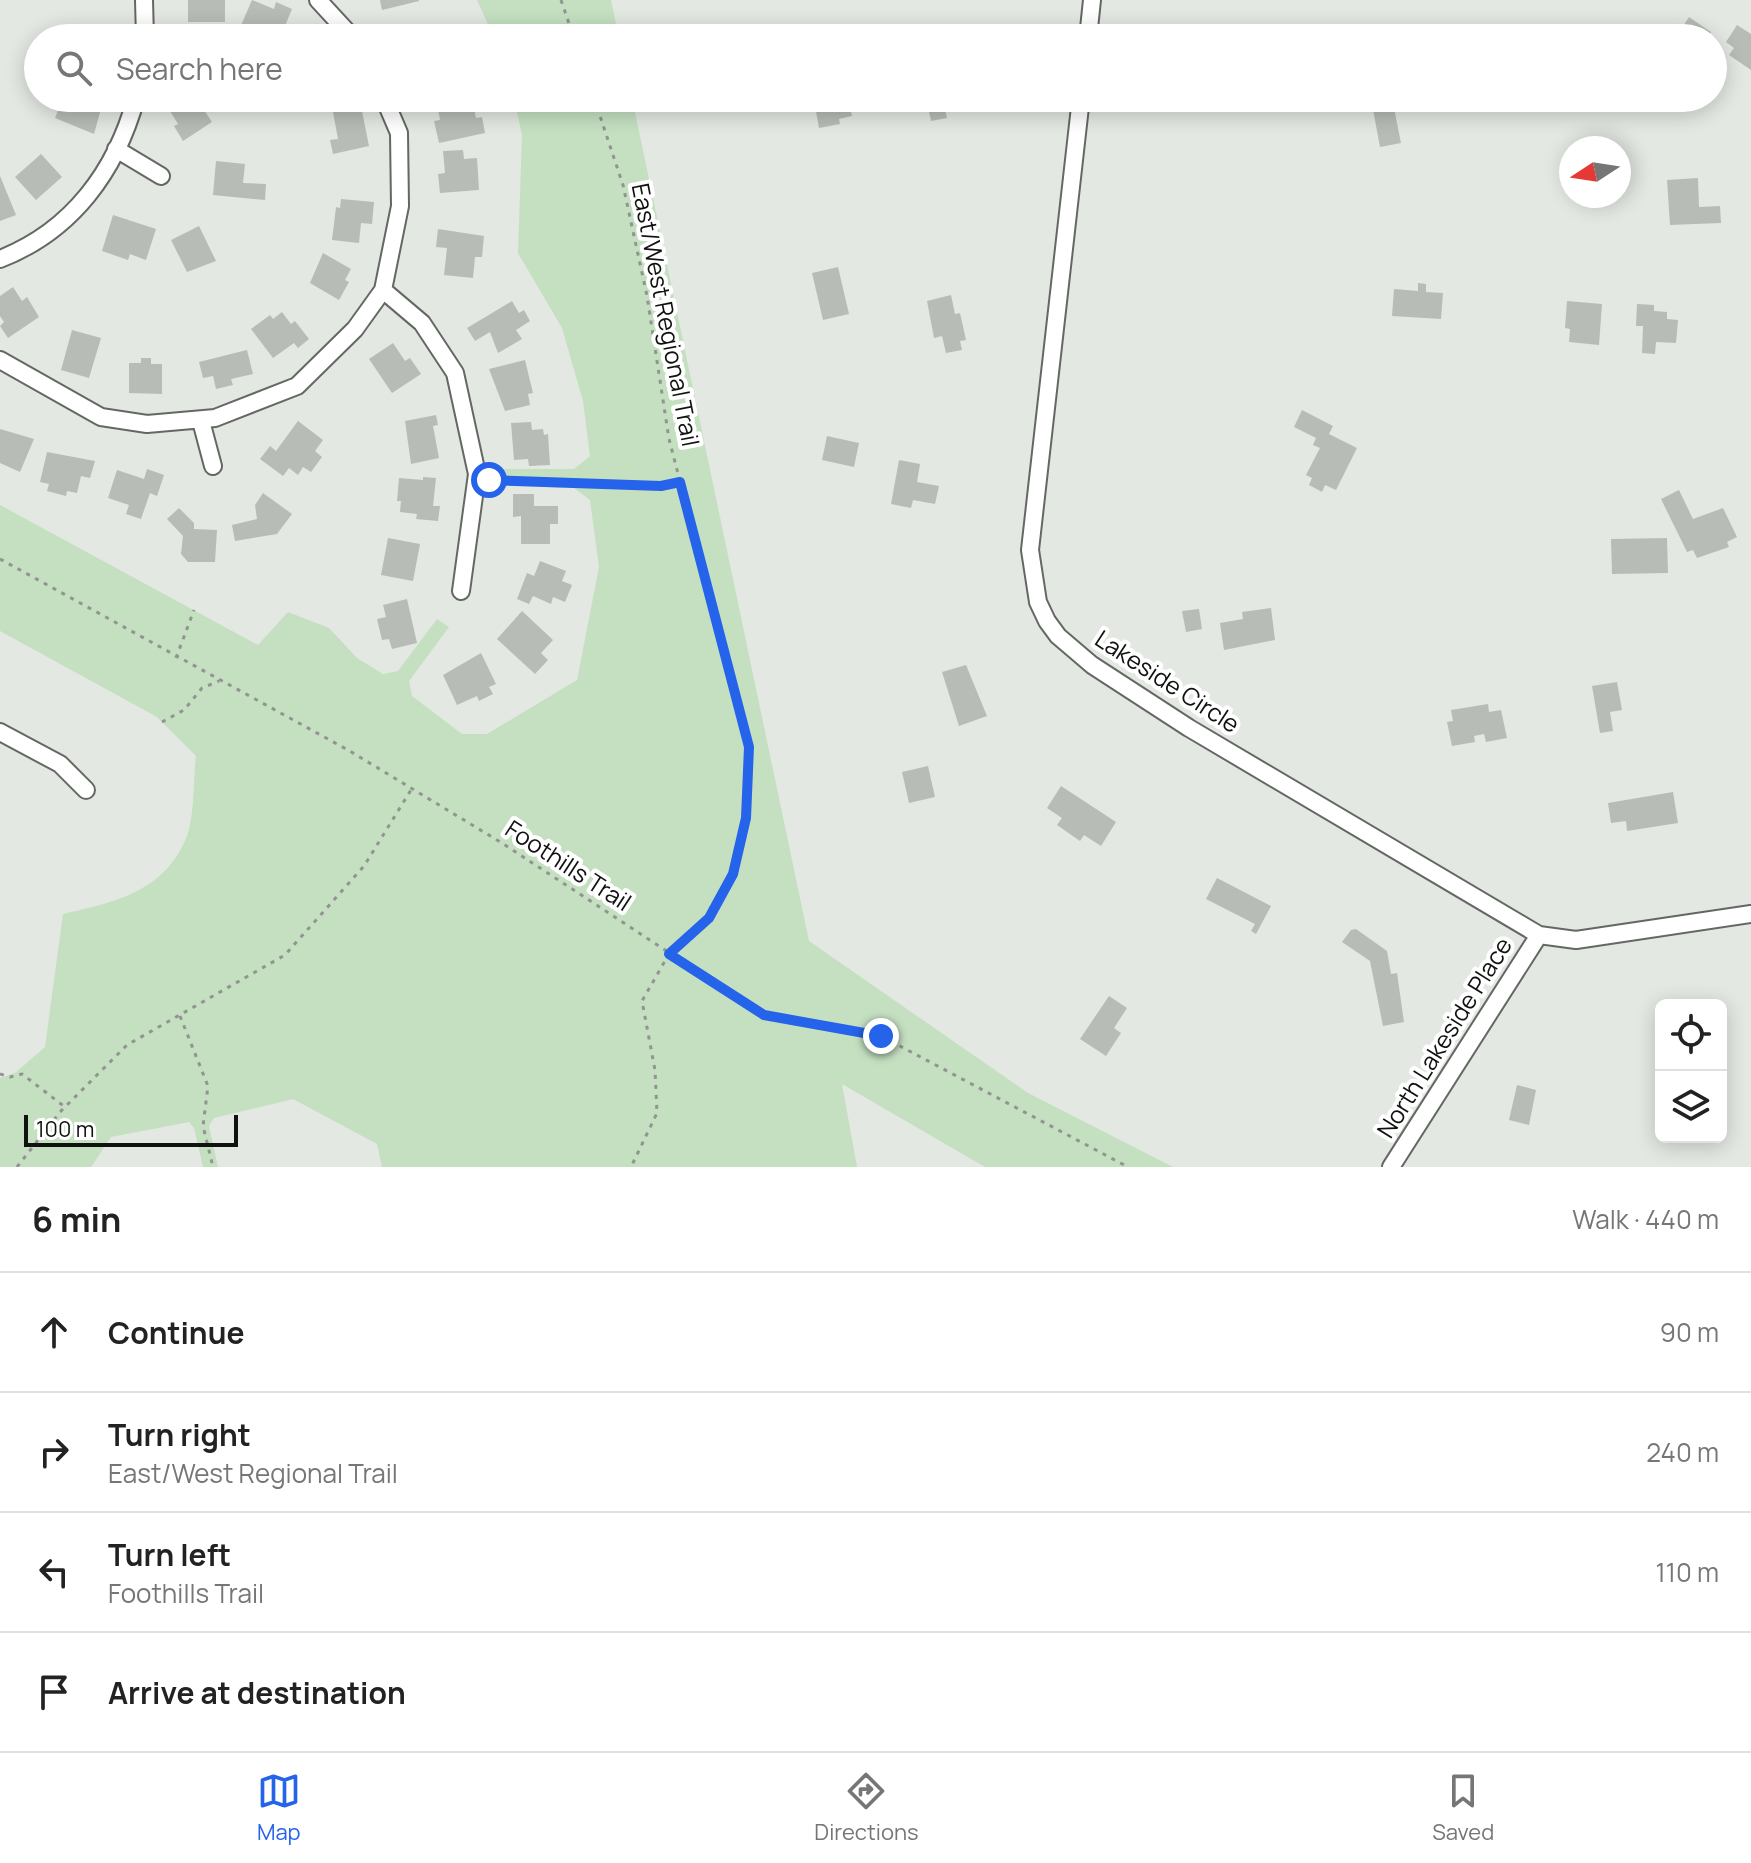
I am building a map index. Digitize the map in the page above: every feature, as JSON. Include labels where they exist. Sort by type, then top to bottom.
[{"type":"street","points":[[144,0],[145,24]]},
{"type":"street","points":[[318,0],[340,24]]},
{"type":"street","points":[[1089,24],[1092,0]]},
{"type":"street","points":[[0,259],[65,223],[105,171],[131,112]]},
{"type":"street","points":[[0,360],[101,417],[147,424],[201,421],[297,386],[355,329],[383,290],[400,206],[399,133],[390,112]]},
{"type":"street","name":"Lakeside Circle","points":[[1079,112],[1030,550],[1038,602],[1058,636],[1092,665],[1176,720],[1539,935],[1576,940],[1751,914]]},
{"type":"street","points":[[116,149],[161,176]]},
{"type":"street","points":[[383,290],[422,323],[455,373],[476,477],[461,591]]},
{"type":"street","points":[[201,421],[213,466]]},
{"type":"street","points":[[0,732],[60,764],[86,790]]},
{"type":"street","name":"North Lakeside Place","points":[[1391,1167],[1539,935]]},
{"type":"path","points":[[561,0],[569,24]]},
{"type":"path","name":"East/West Regional Trail","points":[[598,112],[626,199],[647,296],[669,439],[749,747],[746,818],[733,874],[709,918],[669,954],[642,1001],[655,1070],[657,1113],[631,1167]]},
{"type":"path","points":[[476,477],[661,486],[680,482]]},
{"type":"path","name":"Foothills Trail","points":[[0,559],[348,750],[502,843],[764,1015],[881,1036],[1128,1167]]},
{"type":"path","points":[[176,658],[194,610]]},
{"type":"path","points":[[162,722],[184,710],[202,688],[219,681]]},
{"type":"path","points":[[17,1167],[65,1107],[127,1045],[285,955],[364,866],[411,790]]},
{"type":"path","points":[[180,1016],[208,1086],[203,1126],[213,1167]]},
{"type":"path","points":[[0,1074],[10,1077],[22,1074],[65,1107]]},
{"type":"green space","points":[[477,0],[611,0],[616,24],[488,24]]},
{"type":"green space","points":[[517,112],[635,112],[809,941],[1028,1093],[1173,1167],[985,1167],[842,1084],[857,1167],[382,1167],[377,1144],[293,1099],[214,1118],[209,1126],[218,1167],[203,1167],[194,1128],[189,1122],[111,1137],[91,1167],[0,1167],[0,1078],[15,1073],[45,1047],[63,914],[136,892],[166,870],[190,827],[196,756],[157,717],[0,631],[0,505],[258,645],[288,612],[329,628],[357,658],[383,674],[398,671],[437,619],[449,627],[409,681],[412,696],[462,734],[487,734],[577,680],[599,567],[590,500],[574,488],[490,485],[490,469],[574,469],[590,456],[583,401],[562,328],[518,253],[522,135]]},
{"type":"building","points":[[188,0],[225,0],[225,22],[188,22]]},
{"type":"building","points":[[252,0],[274,9],[276,2],[292,9],[286,24],[242,24]]},
{"type":"building","points":[[380,0],[419,0],[419,1],[382,10]]},
{"type":"building","points":[[1689,17],[1699,24],[1684,24]]},
{"type":"building","points":[[1737,25],[1751,34],[1751,70],[1729,55],[1734,48],[1727,40]]},
{"type":"building","points":[[57,112],[100,112],[94,134],[55,118]]},
{"type":"building","points":[[171,112],[205,112],[212,122],[183,141],[174,126],[178,124]]},
{"type":"building","points":[[333,112],[362,112],[369,146],[333,154],[330,140],[338,139]]},
{"type":"building","points":[[438,112],[475,112],[476,118],[482,117],[485,133],[439,143],[434,121],[440,120]]},
{"type":"building","points":[[816,112],[851,112],[852,116],[839,119],[840,124],[819,128]]},
{"type":"building","points":[[929,112],[946,112],[947,118],[931,121]]},
{"type":"building","points":[[1373,112],[1395,112],[1401,143],[1380,147]]},
{"type":"building","points":[[463,150],[464,159],[477,158],[479,190],[440,193],[438,174],[445,173],[443,151]]},
{"type":"building","points":[[41,154],[62,177],[36,200],[15,177]]},
{"type":"building","points":[[216,161],[245,164],[243,183],[266,184],[265,200],[213,195]]},
{"type":"building","points":[[0,176],[16,215],[0,221]]},
{"type":"building","points":[[1698,178],[1699,207],[1720,206],[1721,223],[1670,225],[1667,180]]},
{"type":"building","points":[[341,199],[374,202],[372,224],[361,223],[359,243],[332,240],[336,207],[340,208]]},
{"type":"building","points":[[113,215],[156,229],[146,260],[130,254],[128,260],[102,251]]},
{"type":"building","points":[[199,226],[216,261],[187,272],[171,240]]},
{"type":"building","points":[[438,229],[484,236],[482,257],[475,257],[473,278],[444,275],[447,248],[436,247]]},
{"type":"building","points":[[323,253],[351,269],[345,280],[349,282],[339,300],[310,283]]},
{"type":"building","points":[[838,267],[849,314],[823,320],[812,273]]},
{"type":"building","points":[[1418,283],[1426,284],[1426,292],[1443,293],[1441,319],[1392,316],[1394,289],[1418,291]]},
{"type":"building","points":[[13,287],[22,301],[27,297],[39,317],[8,338],[0,326],[4,322],[0,316],[0,296]]},
{"type":"building","points":[[951,295],[955,314],[960,313],[966,340],[960,341],[962,350],[946,353],[942,336],[934,338],[927,301]]},
{"type":"building","points":[[512,301],[519,313],[524,310],[530,321],[516,330],[522,339],[498,353],[490,332],[475,341],[467,328]]},
{"type":"building","points":[[1567,301],[1602,304],[1599,345],[1569,342],[1570,329],[1565,328]]},
{"type":"building","points":[[1637,304],[1654,305],[1654,311],[1667,312],[1667,319],[1678,320],[1676,343],[1656,342],[1655,354],[1642,353],[1643,326],[1636,326]]},
{"type":"building","points":[[282,312],[291,324],[295,321],[309,339],[298,348],[294,343],[273,358],[251,329],[270,315],[273,319]]},
{"type":"building","points":[[72,330],[101,338],[89,378],[61,370]]},
{"type":"building","points":[[393,343],[405,361],[410,358],[421,374],[392,393],[369,359]]},
{"type":"building","points":[[247,350],[253,374],[231,379],[233,385],[216,389],[213,376],[203,378],[199,362]]},
{"type":"building","points":[[141,358],[151,358],[151,364],[162,364],[162,394],[129,393],[129,363],[141,363]]},
{"type":"building","points":[[525,360],[533,393],[528,394],[530,405],[505,411],[489,369]]},
{"type":"building","points":[[1302,410],[1333,426],[1329,434],[1357,448],[1336,490],[1325,485],[1322,492],[1309,485],[1312,478],[1306,475],[1320,448],[1313,445],[1316,438],[1294,427]]},
{"type":"building","points":[[436,415],[438,425],[433,426],[439,458],[411,464],[405,421]]},
{"type":"building","points":[[298,421],[323,440],[315,451],[322,457],[311,472],[303,467],[298,475],[289,468],[283,476],[260,459],[270,446],[276,451]]},
{"type":"building","points":[[531,422],[532,430],[543,429],[544,435],[548,434],[550,465],[529,466],[528,459],[514,460],[511,423]]},
{"type":"building","points":[[0,429],[34,439],[20,472],[0,463]]},
{"type":"building","points":[[827,436],[859,443],[854,467],[822,460]]},
{"type":"building","points":[[47,452],[95,461],[90,478],[81,476],[77,493],[67,491],[66,496],[47,491],[49,484],[40,482]]},
{"type":"building","points":[[899,460],[920,464],[917,482],[939,486],[935,504],[913,500],[911,508],[891,504]]},
{"type":"building","points":[[147,469],[164,475],[157,496],[150,493],[141,519],[126,514],[129,505],[108,498],[117,470],[144,479]]},
{"type":"building","points":[[423,477],[436,478],[433,506],[440,506],[438,521],[416,519],[417,514],[400,512],[401,501],[397,501],[399,478],[423,480]]},
{"type":"building","points":[[1679,490],[1693,519],[1723,508],[1737,537],[1727,542],[1729,547],[1697,558],[1693,550],[1687,552],[1661,499]]},
{"type":"building","points":[[263,493],[292,514],[277,534],[235,541],[232,525],[257,519],[255,505]]},
{"type":"building","points":[[513,494],[534,494],[534,506],[558,506],[558,524],[550,524],[550,544],[521,544],[521,516],[513,517]]},
{"type":"building","points":[[179,508],[194,523],[194,529],[217,530],[215,562],[188,562],[181,554],[183,536],[167,519]]},
{"type":"building","points":[[388,538],[420,544],[413,581],[381,575]]},
{"type":"building","points":[[1667,538],[1668,573],[1612,574],[1611,539]]},
{"type":"building","points":[[540,561],[566,571],[562,581],[572,585],[565,602],[553,597],[551,604],[533,596],[529,604],[517,599],[527,573],[534,576]]},
{"type":"building","points":[[407,599],[417,643],[392,649],[389,639],[382,640],[377,619],[386,617],[383,605]]},
{"type":"building","points":[[1271,608],[1275,640],[1224,650],[1220,623],[1243,619],[1242,612]]},
{"type":"building","points":[[1199,609],[1202,629],[1186,632],[1182,611]]},
{"type":"building","points":[[522,611],[553,640],[541,653],[548,660],[535,674],[497,639]]},
{"type":"building","points":[[481,653],[496,684],[489,687],[493,694],[479,701],[477,696],[457,705],[443,675]]},
{"type":"building","points":[[966,665],[987,716],[959,726],[942,672]]},
{"type":"building","points":[[1617,682],[1622,710],[1610,712],[1613,731],[1600,733],[1592,686]]},
{"type":"building","points":[[1488,704],[1489,712],[1501,710],[1507,738],[1486,742],[1484,734],[1474,736],[1475,742],[1452,746],[1447,722],[1453,721],[1451,710]]},
{"type":"building","points":[[928,766],[935,797],[909,803],[902,772]]},
{"type":"building","points":[[1061,786],[1116,822],[1101,846],[1084,835],[1080,841],[1057,825],[1062,818],[1047,808]]},
{"type":"building","points":[[1673,792],[1678,823],[1627,831],[1626,821],[1611,823],[1608,803]]},
{"type":"building","points":[[1217,878],[1271,906],[1256,934],[1251,931],[1255,924],[1206,899]]},
{"type":"building","points":[[1356,929],[1387,951],[1391,974],[1397,973],[1404,1022],[1383,1026],[1370,961],[1342,942],[1351,930]]},
{"type":"building","points":[[1109,996],[1127,1008],[1114,1028],[1121,1033],[1106,1056],[1080,1039]]},
{"type":"building","points":[[1517,1085],[1536,1090],[1529,1125],[1509,1120]]},
{"type":"route","points":[[489,480],[661,486],[680,482],[749,747],[746,818],[733,874],[709,918],[669,954],[764,1015],[881,1036]]}]
